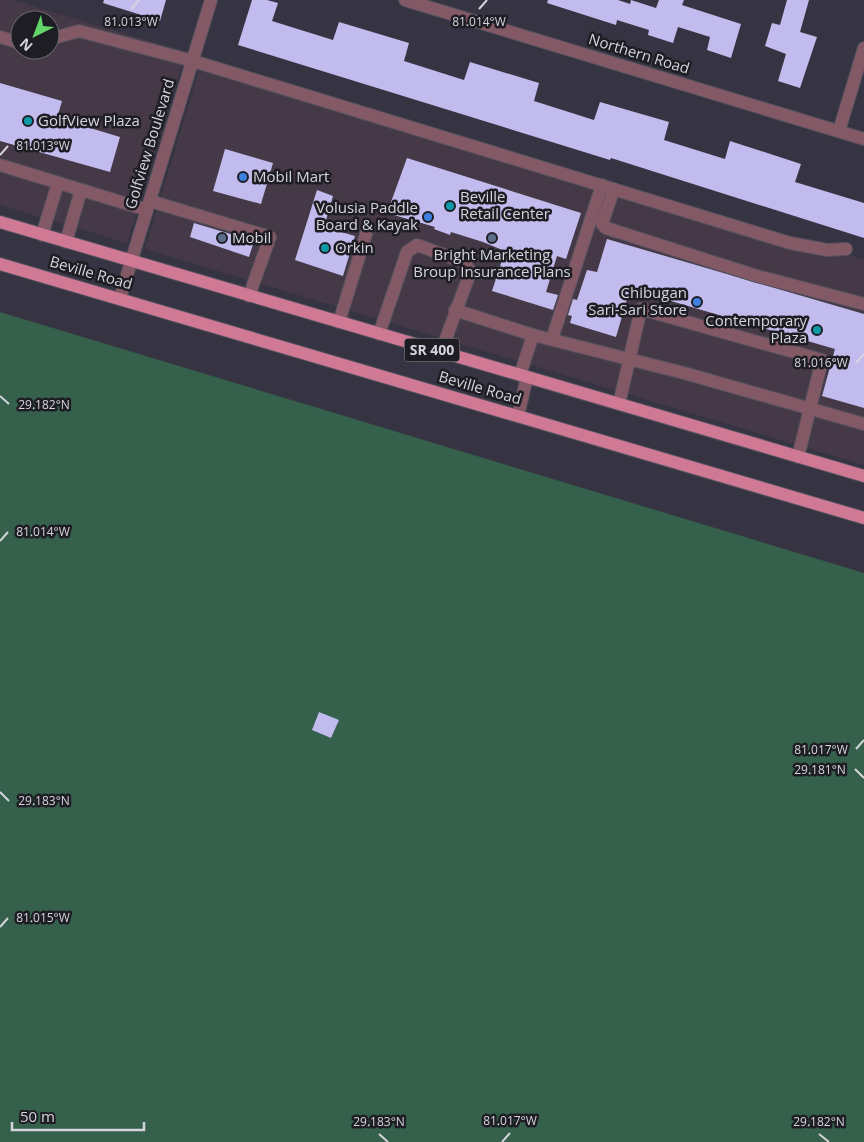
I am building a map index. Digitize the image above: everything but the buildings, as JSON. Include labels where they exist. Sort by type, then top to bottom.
[{"type":"main road","name":"Beville Road","points":[[0,222],[864,476]]},
{"type":"main road","name":"Beville Road","points":[[0,264],[864,518]]},
{"type":"street","name":"Golfview Boulevard","points":[[120,298],[211,0]]},
{"type":"street","name":"Northern Road","points":[[405,0],[864,139]]},
{"type":"street","points":[[60,36],[79,31],[193,61],[790,243],[827,250],[846,249]]},
{"type":"street","points":[[839,131],[864,48]]},
{"type":"street","points":[[0,165],[81,190],[270,237],[249,296]]},
{"type":"street","points":[[42,235],[58,183]]},
{"type":"street","points":[[608,187],[602,224],[606,228],[757,276],[864,304]]},
{"type":"street","points":[[552,339],[608,187]]},
{"type":"street","points":[[66,242],[81,190]]},
{"type":"street","points":[[339,322],[367,231]]},
{"type":"street","points":[[379,334],[407,252],[416,245],[466,263],[470,272],[441,352]]},
{"type":"street","points":[[619,404],[641,309],[822,360],[798,457]]},
{"type":"street","points":[[455,310],[533,335],[629,359],[864,424]]},
{"type":"street","points":[[518,416],[533,335]]},
{"type":"shaded area","points":[[0,0],[13,0],[46,10],[10,10],[10,60],[60,60],[60,14],[186,52],[127,243],[0,205]]},
{"type":"shaded area","points":[[203,57],[864,260],[864,465],[145,249]]},
{"type":"green space","points":[[0,312],[864,573],[864,1142],[0,1142]]},
{"type":"place","name":"GolfView Plaza","points":[[28,121]]},
{"type":"place","name":"Mobil Mart","points":[[243,177]]},
{"type":"place","name":"Beville Retail Center","points":[[450,206]]},
{"type":"place","name":"Volusia Paddle Board & Kayak","points":[[428,217]]},
{"type":"place","name":"Mobil","points":[[222,238]]},
{"type":"place","name":"Bright Marketing Broup Insurance Plans","points":[[492,238]]},
{"type":"place","name":"Orkin","points":[[325,248]]},
{"type":"place","name":"Chibugan Sari-Sari Store","points":[[697,302]]},
{"type":"place","name":"Contemporary Plaza","points":[[817,330]]}]
